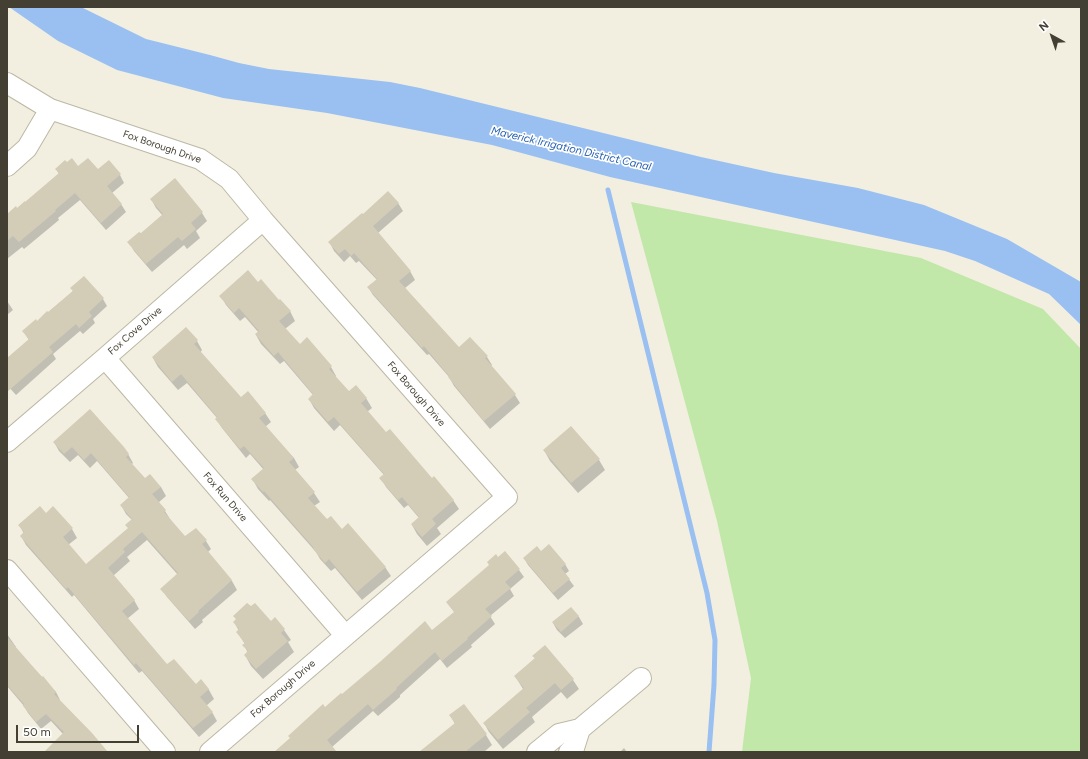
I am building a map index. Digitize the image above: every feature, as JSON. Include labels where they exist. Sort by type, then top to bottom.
[{"type":"street","name":"Fox Borough Drive","points":[[7,83],[50,109],[200,159],[229,179],[263,220],[507,497],[210,752]]},
{"type":"street","points":[[7,166],[27,148],[50,109]]},
{"type":"street","name":"Fox Cove Drive","points":[[7,442],[263,220]]},
{"type":"street","name":"Fox Run Drive","points":[[105,358],[345,635]]},
{"type":"street","points":[[7,570],[165,752]]},
{"type":"street","points":[[537,752],[559,734],[580,729],[641,678]]},
{"type":"street","points":[[568,752],[574,748],[580,729]]},
{"type":"green space","points":[[631,202],[921,258],[1043,309],[1081,349],[1081,752],[742,752],[751,678],[717,521]]},
{"type":"water","name":"Maverick Irrigation District Canal","points":[[9,7],[81,7],[146,39],[239,63],[269,69],[390,82],[420,88],[701,157],[774,173],[858,188],[924,205],[1007,239],[1081,282],[1081,325],[1049,294],[975,261],[945,251],[610,177],[492,145],[327,113],[223,98],[117,70],[58,41]]},
{"type":"building","points":[[72,158],[78,166],[88,158],[98,169],[109,160],[121,174],[107,186],[122,204],[101,223],[75,193],[19,242],[13,236],[7,241],[7,214],[16,206],[17,208],[25,202],[59,173],[55,169],[65,160],[67,162]]},
{"type":"building","points":[[175,178],[203,212],[191,223],[196,229],[182,241],[178,237],[146,264],[127,242],[139,232],[141,233],[163,214],[150,199]]},
{"type":"building","points":[[388,191],[399,203],[373,226],[411,271],[399,281],[459,347],[470,337],[488,356],[485,358],[516,394],[484,421],[424,346],[422,348],[367,287],[377,279],[354,253],[351,256],[345,249],[339,254],[328,242],[362,213],[363,214]]},
{"type":"building","points":[[248,270],[258,282],[261,279],[279,300],[280,299],[291,311],[279,321],[300,344],[307,337],[332,366],[329,369],[349,391],[356,385],[367,398],[361,403],[386,432],[390,429],[432,478],[434,476],[454,500],[432,519],[436,524],[422,537],[411,524],[419,517],[402,497],[398,500],[379,478],[384,474],[334,417],[328,422],[308,399],[313,394],[278,352],[274,356],[255,334],[259,331],[239,308],[234,313],[219,296]]},
{"type":"building","points":[[84,276],[104,298],[89,312],[92,316],[79,328],[76,324],[49,347],[53,352],[7,392],[7,358],[29,339],[22,331],[36,319],[37,321],[47,311],[48,312],[73,291],[70,288]]},
{"type":"building","points":[[186,327],[198,340],[194,344],[241,397],[248,391],[266,413],[259,418],[294,458],[289,462],[315,492],[308,498],[327,519],[331,516],[342,529],[348,523],[386,567],[357,592],[329,559],[325,563],[313,549],[314,548],[264,491],[263,492],[251,479],[264,468],[244,446],[240,449],[215,419],[217,417],[181,374],[172,382],[152,357]]},
{"type":"building","points":[[90,409],[124,447],[129,454],[126,457],[145,478],[150,474],[161,487],[152,494],[166,510],[164,512],[185,536],[196,528],[207,540],[202,544],[232,580],[189,621],[160,589],[178,573],[142,532],[123,549],[125,552],[108,568],[135,600],[122,611],[167,664],[174,659],[196,684],[201,679],[209,689],[200,697],[213,712],[193,728],[136,663],[134,665],[68,587],[66,589],[20,536],[24,532],[18,525],[40,506],[46,513],[53,506],[73,528],[63,537],[86,564],[128,528],[125,525],[132,519],[120,505],[129,497],[91,453],[84,460],[72,447],[64,454],[53,442]]},
{"type":"building","points":[[571,426],[600,459],[571,483],[543,450]]},
{"type":"building","points":[[549,544],[566,564],[561,568],[570,579],[553,593],[523,558],[537,546],[541,551]]},
{"type":"building","points":[[505,551],[520,569],[505,582],[511,588],[485,609],[492,616],[467,638],[468,639],[442,661],[435,652],[373,710],[368,704],[327,740],[337,752],[274,752],[290,738],[288,736],[323,704],[325,707],[341,693],[342,694],[425,621],[432,630],[454,612],[446,602],[489,565],[487,562],[496,554],[498,557]]},
{"type":"building","points":[[247,603],[251,606],[255,603],[271,621],[275,617],[285,629],[281,633],[288,641],[256,669],[244,655],[248,651],[242,645],[245,643],[236,632],[239,629],[233,622],[236,619],[233,616]]},
{"type":"building","points":[[571,607],[579,616],[561,632],[552,622]]},
{"type":"building","points":[[7,637],[42,677],[43,676],[56,692],[54,694],[92,733],[108,752],[44,752],[64,732],[46,714],[36,722],[23,706],[24,704],[7,685]]},
{"type":"building","points":[[545,645],[574,679],[561,690],[555,683],[526,708],[530,712],[498,740],[483,723],[524,688],[514,676],[535,658],[532,656]]},
{"type":"building","points":[[464,704],[487,734],[465,752],[419,752],[455,723],[449,715]]},
{"type":"waterway","points":[[608,190],[707,593],[715,640],[714,685],[709,752]]}]
